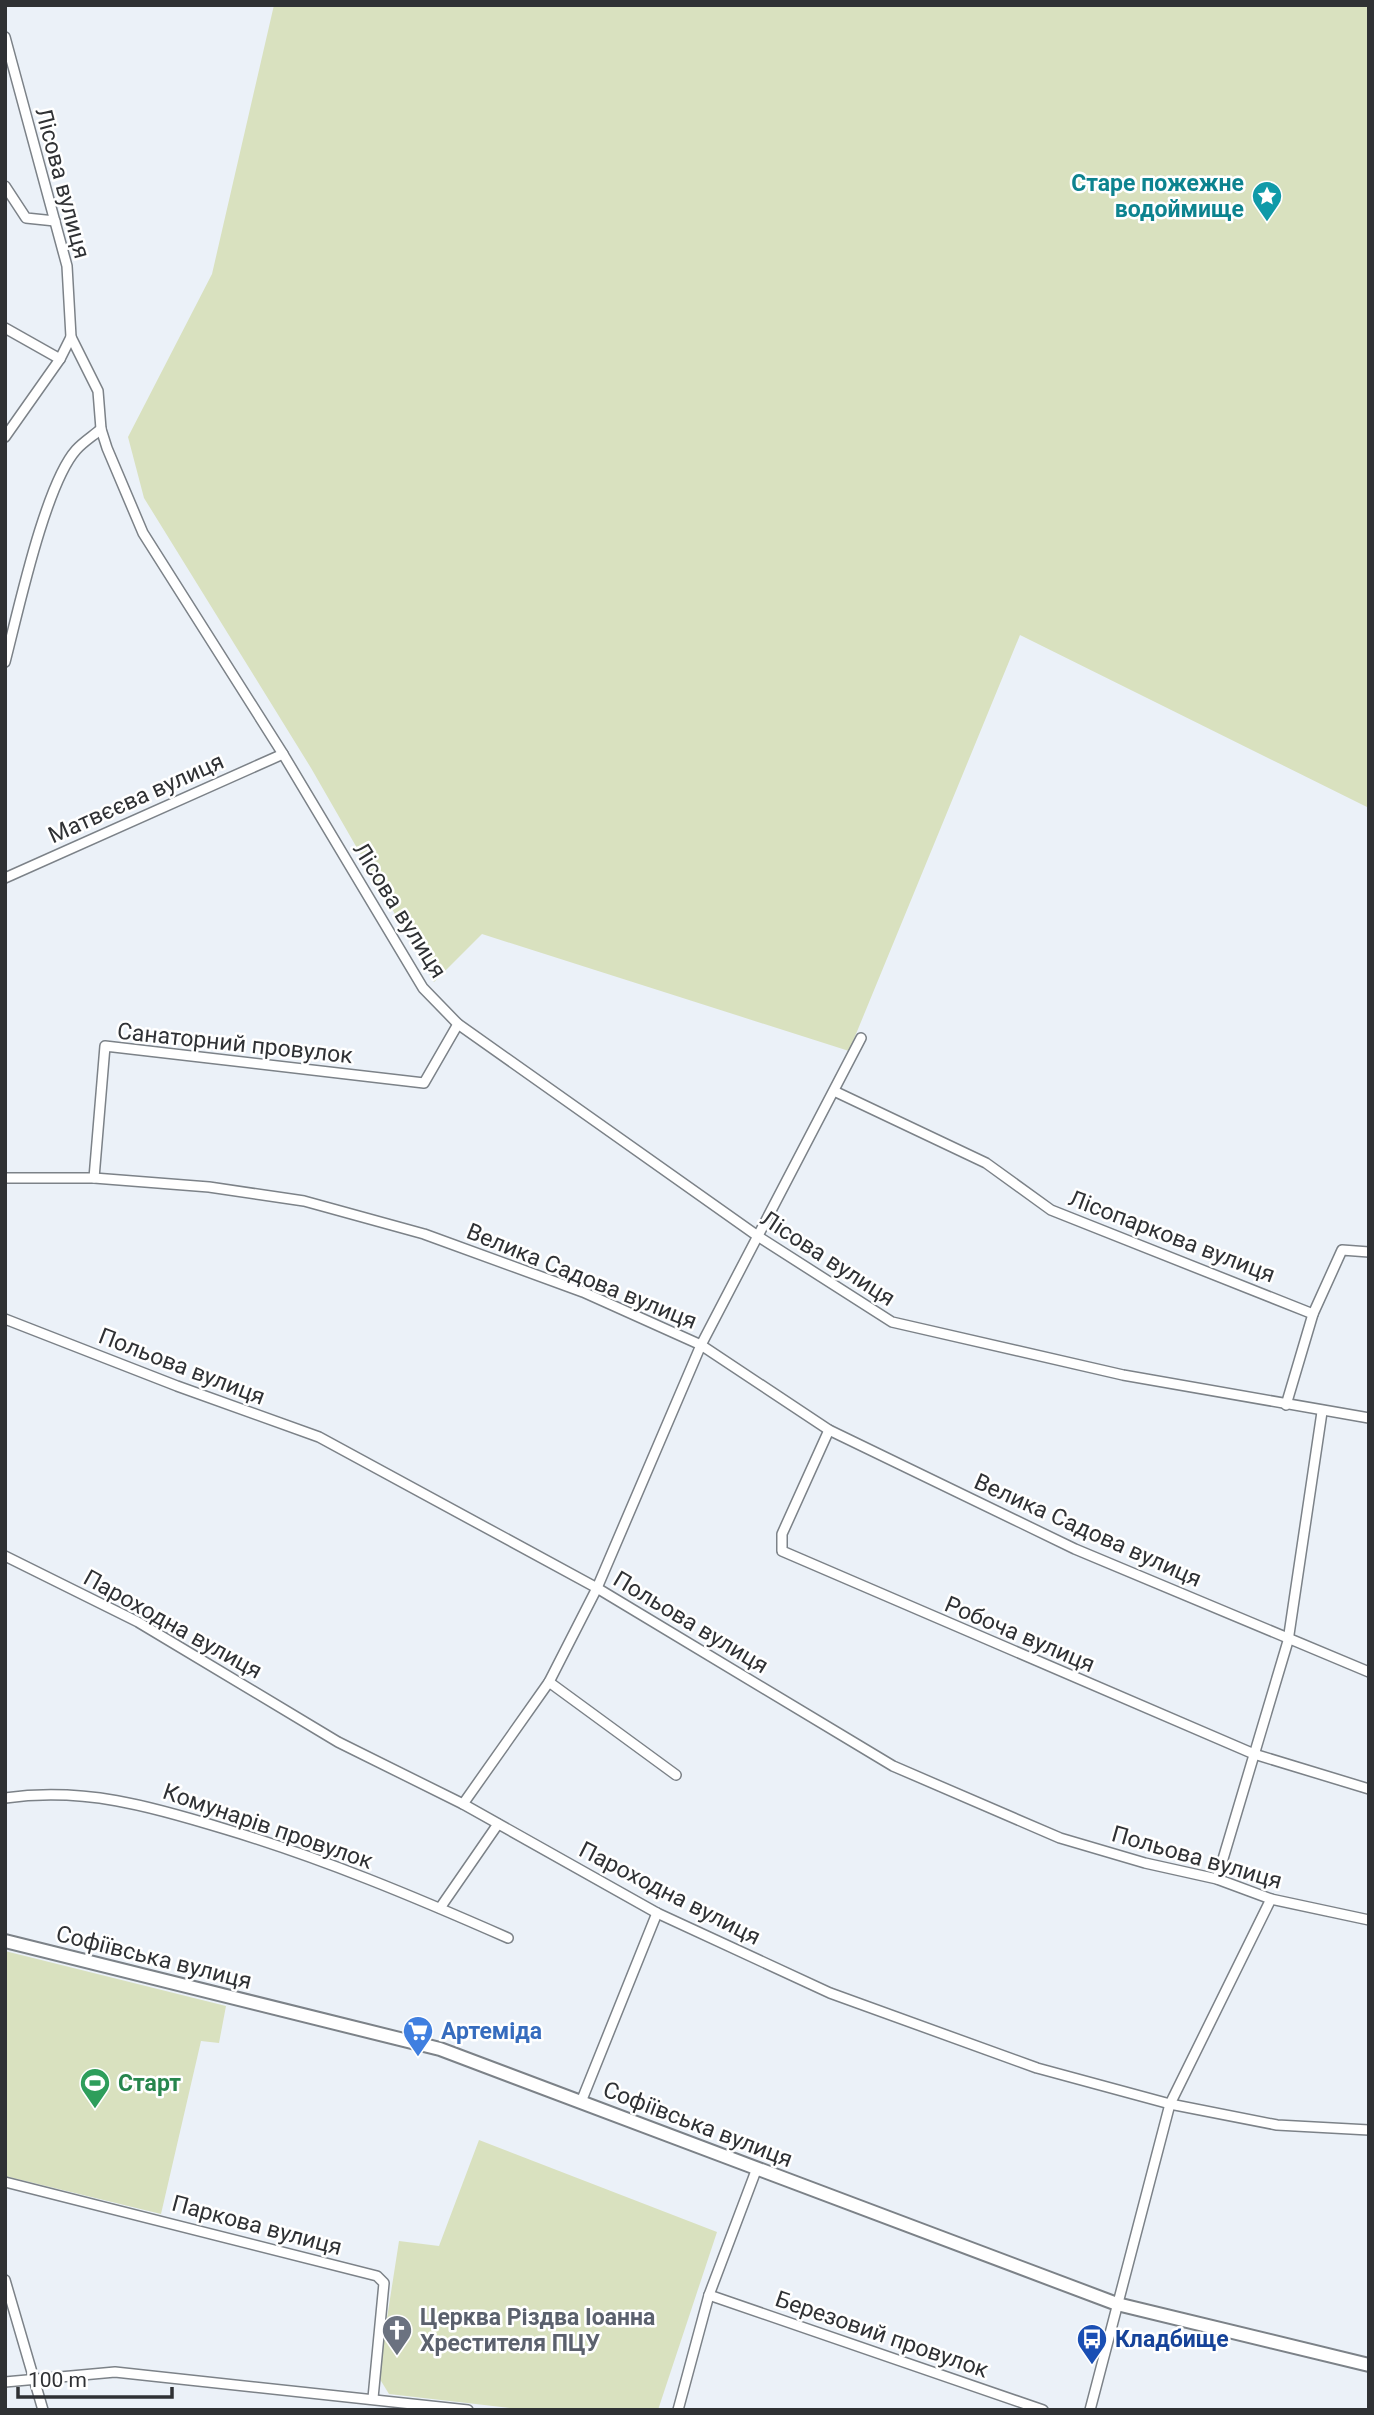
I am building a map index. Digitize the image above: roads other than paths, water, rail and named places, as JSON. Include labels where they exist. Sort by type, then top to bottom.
[{"type":"street","name":"Лісова вулиця","points":[[5,37],[67,266],[71,337],[98,391],[102,429],[143,533],[283,754],[423,988],[458,1024],[759,1237],[892,1322],[1017,1353],[1322,1412],[1369,1418]]},
{"type":"street","points":[[5,187],[26,218],[55,221]]},
{"type":"street","points":[[5,328],[60,359]]},
{"type":"street","points":[[5,437],[60,359],[71,337]]},
{"type":"street","points":[[5,662],[61,474],[76,450],[102,429]]},
{"type":"street","name":"Матвєєва вулиця","points":[[5,878],[283,754]]},
{"type":"street","name":"Санаторний провулок","points":[[94,1178],[105,1046],[424,1083],[458,1024]]},
{"type":"street","points":[[463,1804],[549,1682],[597,1588],[701,1345],[861,1038]]},
{"type":"street","name":"Лісопаркова вулиця","points":[[834,1091],[986,1163],[1051,1210],[1313,1314]]},
{"type":"street","name":"Велика Садова вулиця","points":[[5,1178],[94,1178],[209,1187],[304,1201],[424,1234],[583,1292],[701,1345],[829,1430],[1075,1549],[1369,1672]]},
{"type":"street","points":[[1286,1405],[1313,1314],[1342,1250],[1369,1252]]},
{"type":"street","name":"Польова вулиця","points":[[5,1319],[177,1387],[319,1437],[597,1588],[893,1766],[1060,1838],[1146,1863],[1217,1879],[1271,1899],[1369,1920]]},
{"type":"street","points":[[1217,1879],[1288,1640],[1322,1412]]},
{"type":"street","name":"Робоча вулиця","points":[[829,1430],[782,1534],[782,1551],[1254,1754],[1369,1789]]},
{"type":"street","name":"Пароходна вулиця","points":[[5,1556],[138,1622],[338,1741],[463,1804],[657,1913],[830,1993],[1037,2068],[1170,2104],[1277,2124],[1369,2130]]},
{"type":"street","points":[[549,1682],[676,1775]]},
{"type":"street","name":"Комунарів провулок","points":[[5,1798],[43,1793],[139,1803],[295,1850],[508,1938]]},
{"type":"street","points":[[440,1908],[498,1824]]},
{"type":"street","points":[[1090,2410],[1170,2104],[1271,1899]]},
{"type":"street","points":[[581,2102],[657,1913]]},
{"type":"street","name":"Софіївська вулиця","points":[[5,1941],[440,2049],[1117,2304],[1369,2365]]},
{"type":"street","points":[[678,2410],[709,2295],[757,2168]]},
{"type":"street","name":"Паркова вулиця","points":[[5,2182],[377,2276],[384,2283],[373,2398]]},
{"type":"street","points":[[5,2280],[43,2410]]},
{"type":"street","name":"Березовий провулок","points":[[709,2295],[1043,2410]]},
{"type":"street","points":[[5,2382],[114,2372],[468,2410]]},
{"type":"place","name":"Старе пожежне водоймище","points":[[1267,223]]},
{"type":"place","name":"Артеміда","points":[[418,2058]]},
{"type":"place","name":"Старт","points":[[95,2110]]},
{"type":"place","name":"Церква Різдва Іоанна Хрестителя ПЦУ","points":[[397,2357]]},
{"type":"place","name":"Кладбище","points":[[1092,2366]]}]
